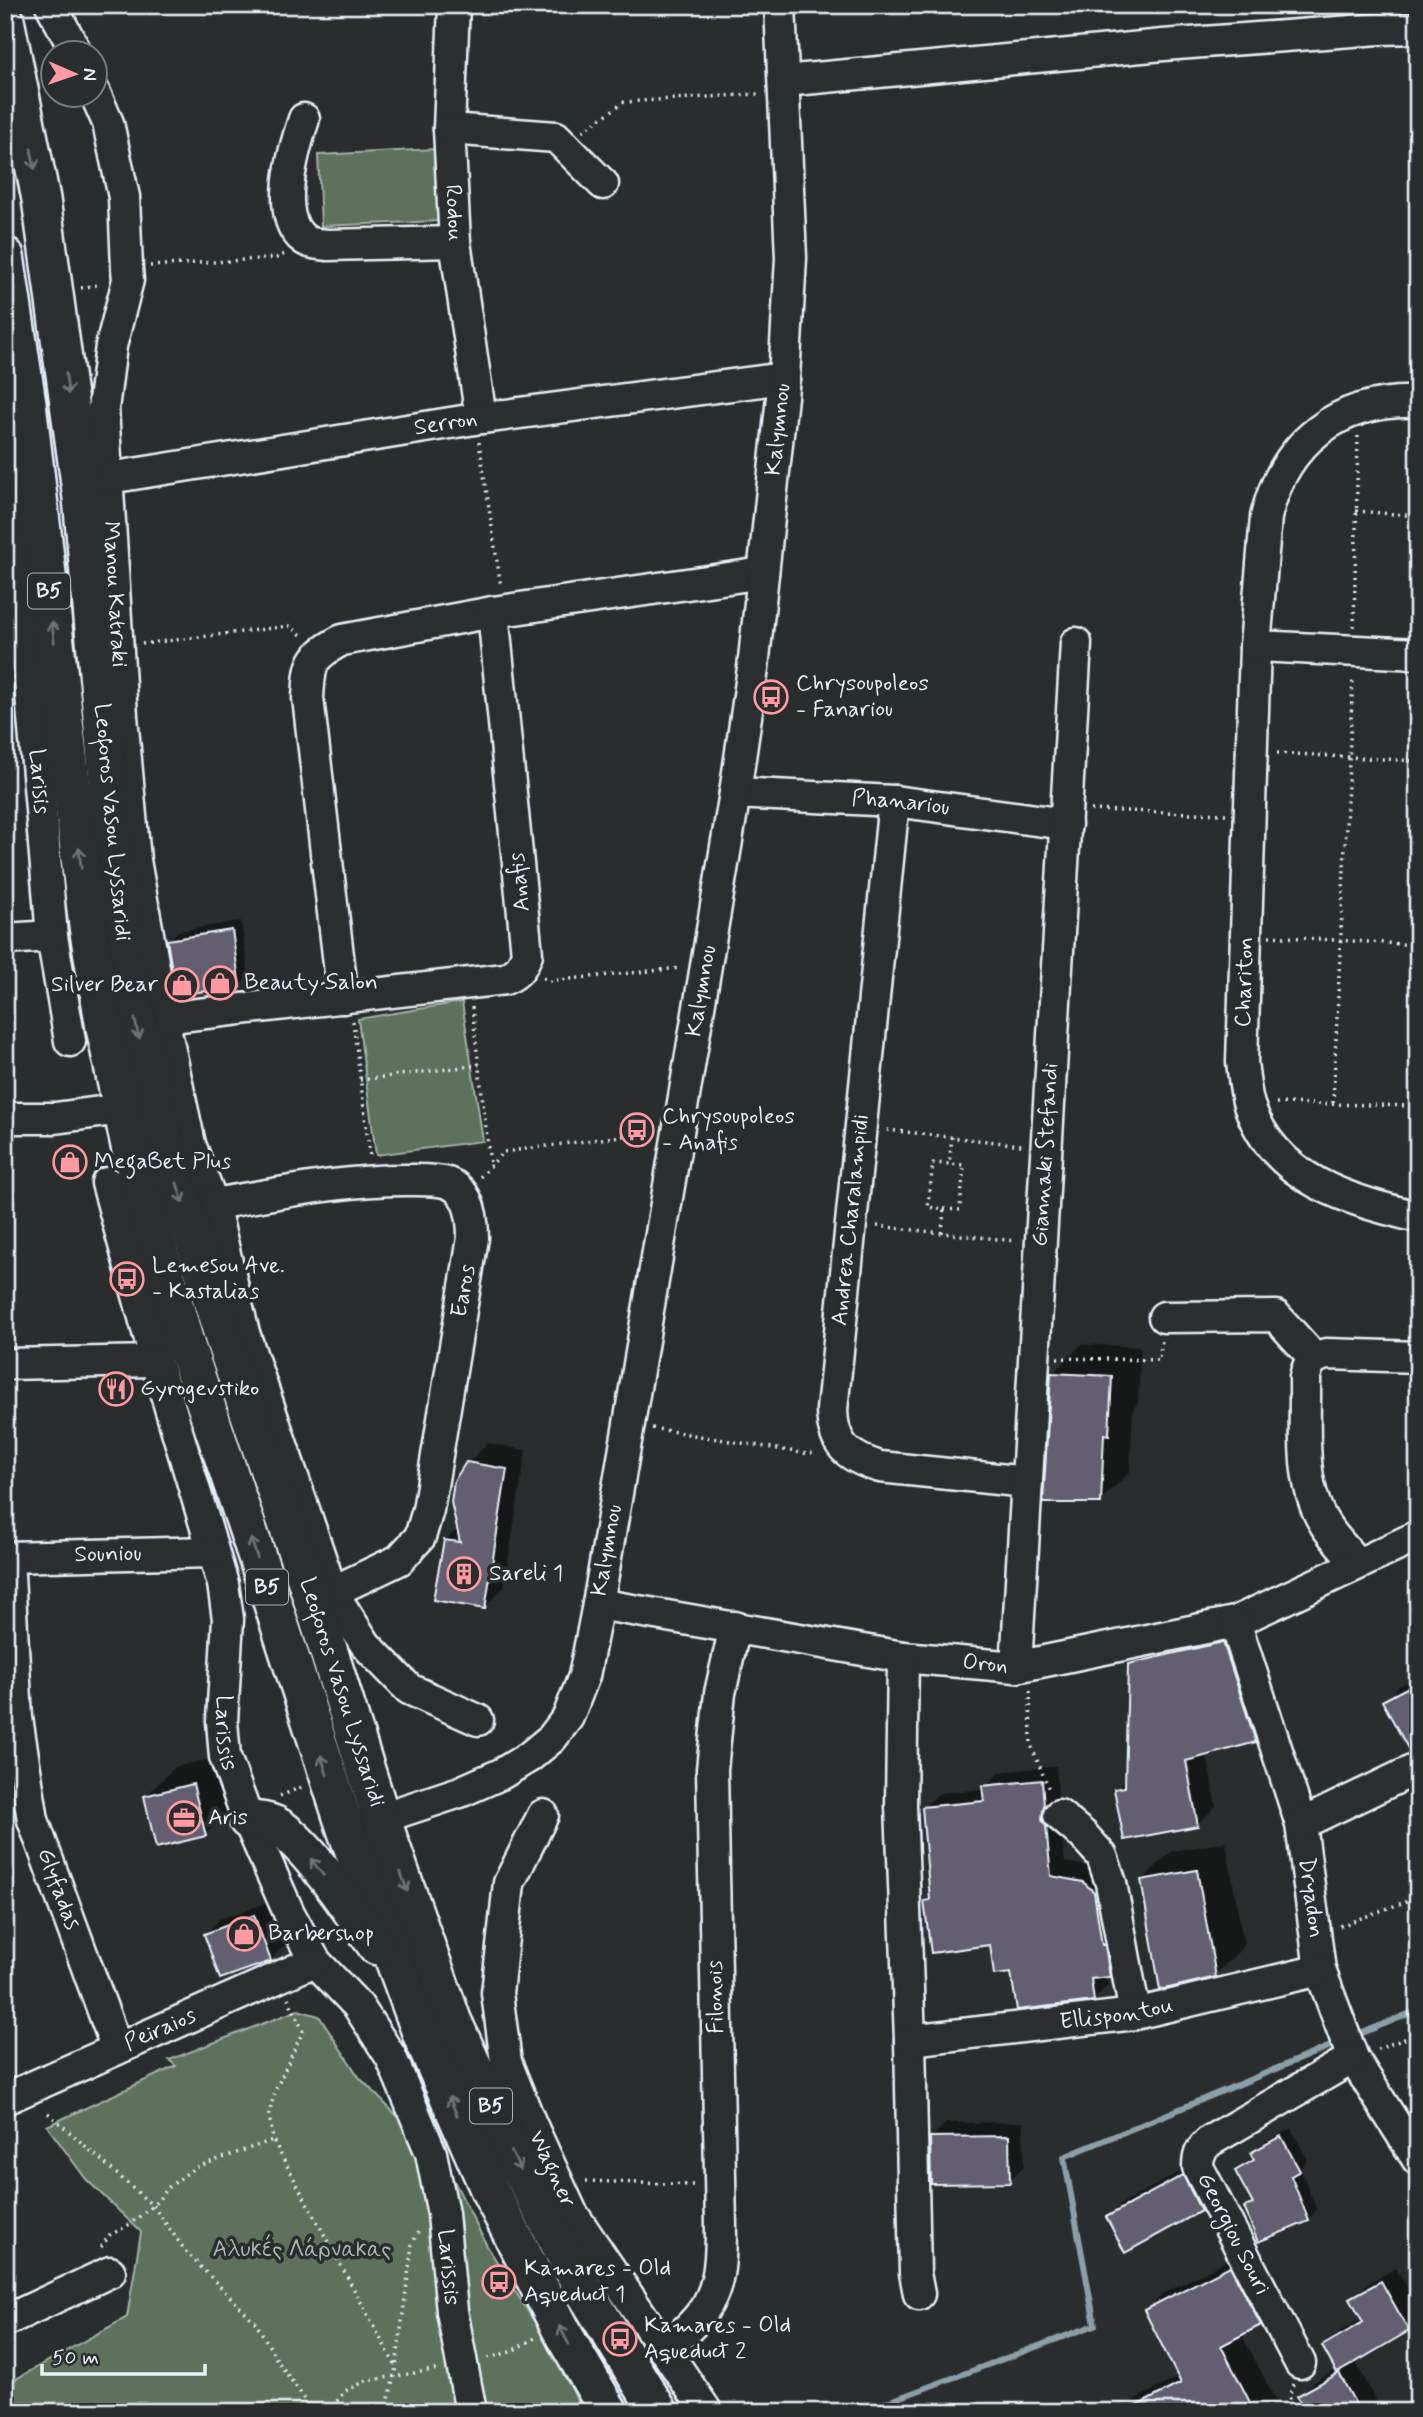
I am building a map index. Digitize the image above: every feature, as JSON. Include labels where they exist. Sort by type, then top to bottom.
[{"type":"main road","name":"Leoforos Vasou Lyssaridi","points":[[5,20],[41,200],[82,498],[138,1107],[224,1339],[306,1579],[381,1818],[452,2020],[516,2161],[582,2287],[659,2412]]},
{"type":"main road","name":"Leoforos Vasou Lyssaridi","points":[[5,256],[27,403],[88,926],[138,1107],[186,1346],[346,1829],[422,2035],[490,2191],[565,2337],[603,2403]]},
{"type":"main road","points":[[248,1820],[264,1821],[277,1826],[298,1843],[402,1981]]},
{"type":"street","points":[[51,5],[69,38]]},
{"type":"street","name":"Rodou","points":[[454,5],[449,129],[455,242],[478,419]]},
{"type":"street","name":"Kalymnou","points":[[346,1829],[460,1792],[501,1774],[529,1756],[552,1738],[568,1717],[584,1676],[629,1424],[753,667],[784,378],[791,258],[780,5]]},
{"type":"street","points":[[785,87],[1163,45],[1368,29],[1418,28]]},
{"type":"street","name":"Manou Katraki","points":[[102,108],[108,122],[124,197],[128,280],[111,346],[103,409],[135,860],[163,1018],[190,1144],[213,1204],[244,1333],[332,1592],[366,1646],[409,1689],[478,1720]]},
{"type":"street","points":[[304,119],[292,153],[289,213],[294,230],[307,242],[327,245],[455,242]]},
{"type":"street","points":[[449,129],[556,137],[603,184]]},
{"type":"street","name":"Serron","points":[[109,478],[478,419],[784,378]]},
{"type":"street","name":"Larisis","points":[[5,395],[52,936],[70,1041]]},
{"type":"street","name":"Chariton","points":[[1418,402],[1398,401],[1358,409],[1339,417],[1305,442],[1285,468],[1270,499],[1266,517],[1255,646],[1242,1062],[1248,1103],[1255,1121],[1269,1143],[1306,1177],[1347,1198],[1418,1217]]},
{"type":"street","points":[[347,998],[308,698],[309,668],[321,651],[342,640],[499,611],[763,573]]},
{"type":"street","name":"Anafis","points":[[499,611],[527,954],[522,967]]},
{"type":"street","name":"Giannaki Stefandi","points":[[1023,1666],[1027,1482],[1076,643]]},
{"type":"street","points":[[1255,646],[1418,654]]},
{"type":"street","name":"Phanariou","points":[[734,793],[894,801],[1066,817]]},
{"type":"street","name":"Andrea Charalampidi","points":[[839,1442],[833,1429],[832,1410],[894,801]]},
{"type":"street","points":[[5,939],[52,936]]},
{"type":"street","points":[[163,1018],[470,984],[505,979],[515,975],[522,967]]},
{"type":"street","points":[[5,1118],[55,1118],[138,1107]]},
{"type":"street","points":[[213,1204],[373,1180],[424,1180],[450,1184],[464,1198]]},
{"type":"street","name":"Larissis","points":[[107,1183],[156,1361],[223,1584],[228,1619],[222,1721],[225,1757],[248,1820],[289,1913],[315,1961],[358,2006],[391,2057],[431,2153],[443,2214],[452,2311],[471,2412]]},
{"type":"street","name":"Earos","points":[[332,1592],[399,1560],[419,1538],[428,1510],[473,1238],[473,1215],[464,1198]]},
{"type":"street","points":[[1164,1317],[1276,1316],[1314,1358]]},
{"type":"street","points":[[1357,1564],[1326,1525],[1309,1483],[1308,1366],[1314,1358],[1326,1354],[1418,1357]]},
{"type":"street","points":[[5,1364],[156,1361]]},
{"type":"street","points":[[839,1442],[849,1454],[880,1467],[1027,1482]]},
{"type":"street","name":"Oron","points":[[598,1604],[903,1657],[1023,1666],[1235,1622],[1418,1536]]},
{"type":"street","name":"Souniou","points":[[7,1557],[213,1552]]},
{"type":"street","name":"Glyfadas","points":[[7,1557],[17,1718],[33,1820],[117,2049]]},
{"type":"street","name":"Dryadon","points":[[1235,1622],[1301,1824],[1320,1970],[1349,2050],[1418,2160]]},
{"type":"street","name":"Filonois","points":[[664,2350],[703,2313],[718,2283],[721,2249],[712,1769],[720,1693],[735,1627]]},
{"type":"street","points":[[903,1657],[901,1805],[911,2040],[915,2273],[919,2294]]},
{"type":"street","points":[[1301,1824],[1418,1768]]},
{"type":"street","name":"Wagner","points":[[543,1815],[509,1883],[497,1993],[506,2062],[572,2213],[707,2412]]},
{"type":"street","points":[[1059,1815],[1102,1856],[1111,1883],[1135,2014]]},
{"type":"street","name":"Peiraios","points":[[5,2099],[315,1961]]},
{"type":"street","name":"Ellispontou","points":[[911,2040],[1135,2014],[1320,1970]]},
{"type":"street","name":"Georgiou Souri","points":[[1300,2363],[1198,2167],[1198,2157],[1201,2148],[1210,2141],[1349,2050]]},
{"type":"street","points":[[5,2321],[103,2275]]},
{"type":"path","points":[[564,145],[624,102],[785,87]]},
{"type":"path","points":[[127,268],[276,258],[307,242]]},
{"type":"path","points":[[1333,1103],[1354,651],[1358,409]]},
{"type":"path","points":[[478,419],[499,611]]},
{"type":"path","points":[[1356,511],[1418,516]]},
{"type":"path","points":[[119,647],[290,626],[321,651]]},
{"type":"path","points":[[1252,751],[1418,761]]},
{"type":"path","points":[[1066,817],[1250,814]]},
{"type":"path","points":[[1246,935],[1418,945]]},
{"type":"path","points":[[522,967],[549,981],[705,966]]},
{"type":"path","points":[[470,984],[490,1164]]},
{"type":"path","points":[[347,998],[373,1180]]},
{"type":"path","points":[[360,1080],[479,1065]]},
{"type":"path","points":[[1248,1103],[1418,1106]]},
{"type":"path","points":[[464,1198],[490,1164],[503,1152],[678,1128]]},
{"type":"path","points":[[884,1130],[1027,1145]]},
{"type":"path","points":[[949,1164],[952,1137]]},
{"type":"path","points":[[933,1163],[949,1164],[964,1165],[960,1210],[928,1207],[933,1163]]},
{"type":"path","points":[[942,1233],[944,1209]]},
{"type":"path","points":[[851,1223],[1041,1244]]},
{"type":"path","points":[[1034,1357],[1159,1360]]},
{"type":"path","points":[[629,1424],[808,1454],[839,1442]]},
{"type":"path","points":[[1023,1666],[1031,1745],[1059,1815]]},
{"type":"path","points":[[1315,1935],[1418,1897]]},
{"type":"path","points":[[279,1977],[303,2031],[275,2091],[269,2115],[274,2142],[396,2367]]},
{"type":"path","points":[[1349,2050],[1418,2034]]},
{"type":"path","points":[[48,2113],[153,2206],[187,2253],[256,2323],[277,2360],[314,2412]]},
{"type":"path","points":[[103,2275],[93,2258],[110,2235],[153,2206],[169,2187],[194,2168],[274,2142]]},
{"type":"path","points":[[556,2180],[720,2186]]},
{"type":"path","points":[[386,2412],[396,2367],[412,2245],[421,2223],[443,2214]]},
{"type":"path","points":[[328,2412],[345,2391],[366,2381],[392,2376]]},
{"type":"green space","points":[[436,149],[439,221],[321,226],[318,155]]},
{"type":"green space","points":[[462,1002],[483,1141],[376,1155],[358,1019]]},
{"type":"green space","name":"Αλυκές Λάρνακας","points":[[298,2010],[319,2016],[359,2077],[447,2167],[487,2246],[557,2358],[583,2412],[5,2412],[5,2385],[127,2317],[141,2232],[86,2179],[47,2126],[176,2066],[169,2060]]},
{"type":"building","points":[[232,930],[240,988],[187,993],[174,983],[167,940]]},
{"type":"building","name":"MegaBet Plus","points":[[72,1150],[78,1155],[81,1169],[63,1173],[59,1152]]},
{"type":"building","points":[[1051,1373],[1112,1376],[1109,1435],[1104,1434],[1101,1503],[1043,1503]]},
{"type":"building","points":[[466,1462],[507,1469],[485,1609],[433,1600],[444,1540],[460,1542],[451,1502],[454,1481]]},
{"type":"building","points":[[1223,1642],[1256,1742],[1186,1761],[1198,1826],[1124,1840],[1114,1789],[1125,1787],[1128,1664]]},
{"type":"building","points":[[1418,1682],[1418,1751],[1410,1752],[1382,1701]]},
{"type":"building","points":[[1042,1780],[1042,1820],[1046,1826],[1051,1876],[1083,1882],[1094,1892],[1110,1977],[1091,1979],[1094,2001],[1017,2010],[1011,1973],[994,1975],[990,1945],[931,1953],[924,1901],[930,1900],[922,1807],[984,1801],[982,1786]]},
{"type":"building","points":[[193,1784],[206,1836],[156,1848],[144,1796]]},
{"type":"building","points":[[1197,1870],[1216,1977],[1160,1990],[1141,1880]]},
{"type":"building","points":[[254,1915],[271,1961],[220,1979],[204,1934]]},
{"type":"building","points":[[1009,2136],[1010,2183],[931,2184],[930,2137]]},
{"type":"building","points":[[1281,2136],[1300,2171],[1291,2176],[1309,2221],[1258,2242],[1244,2207],[1253,2204],[1235,2171],[1254,2160],[1250,2153]]},
{"type":"building","points":[[1183,2175],[1201,2211],[1125,2253],[1106,2217]]},
{"type":"building","points":[[1230,2266],[1261,2325],[1221,2346],[1255,2412],[1125,2412],[1181,2383],[1144,2310]]},
{"type":"building","points":[[1381,2281],[1409,2331],[1337,2373],[1322,2346],[1363,2322],[1350,2298]]},
{"type":"building","points":[[1339,2373],[1360,2412],[1306,2412],[1297,2396]]},
{"type":"waterway","points":[[1355,2036],[1418,2010]]},
{"type":"waterway","points":[[861,2412],[1095,2325],[1064,2157],[1338,2043]]},
{"type":"place","name":"Chrysoupoleos - Fanariou","points":[[771,697]]},
{"type":"place","name":"Beauty Salon","points":[[220,983]]},
{"type":"place","name":"Silver Bear","points":[[182,985]]},
{"type":"place","name":"Chrysoupoleos - Anafis","points":[[637,1130]]},
{"type":"place","name":"MegaBet Plus","points":[[70,1162]]},
{"type":"place","name":"Lemesou Ave. - Kastalias","points":[[127,1279]]},
{"type":"place","name":"Gyrogevstiko","points":[[116,1389]]},
{"type":"place","name":"Sareli 1","points":[[464,1574]]},
{"type":"place","name":"Aris","points":[[184,1818]]},
{"type":"place","name":"Barbershop","points":[[244,1934]]},
{"type":"place","name":"Kamares - Old Aqueduct 1","points":[[499,2282]]},
{"type":"place","name":"Kamares - Old Aqueduct 2","points":[[620,2339]]}]
